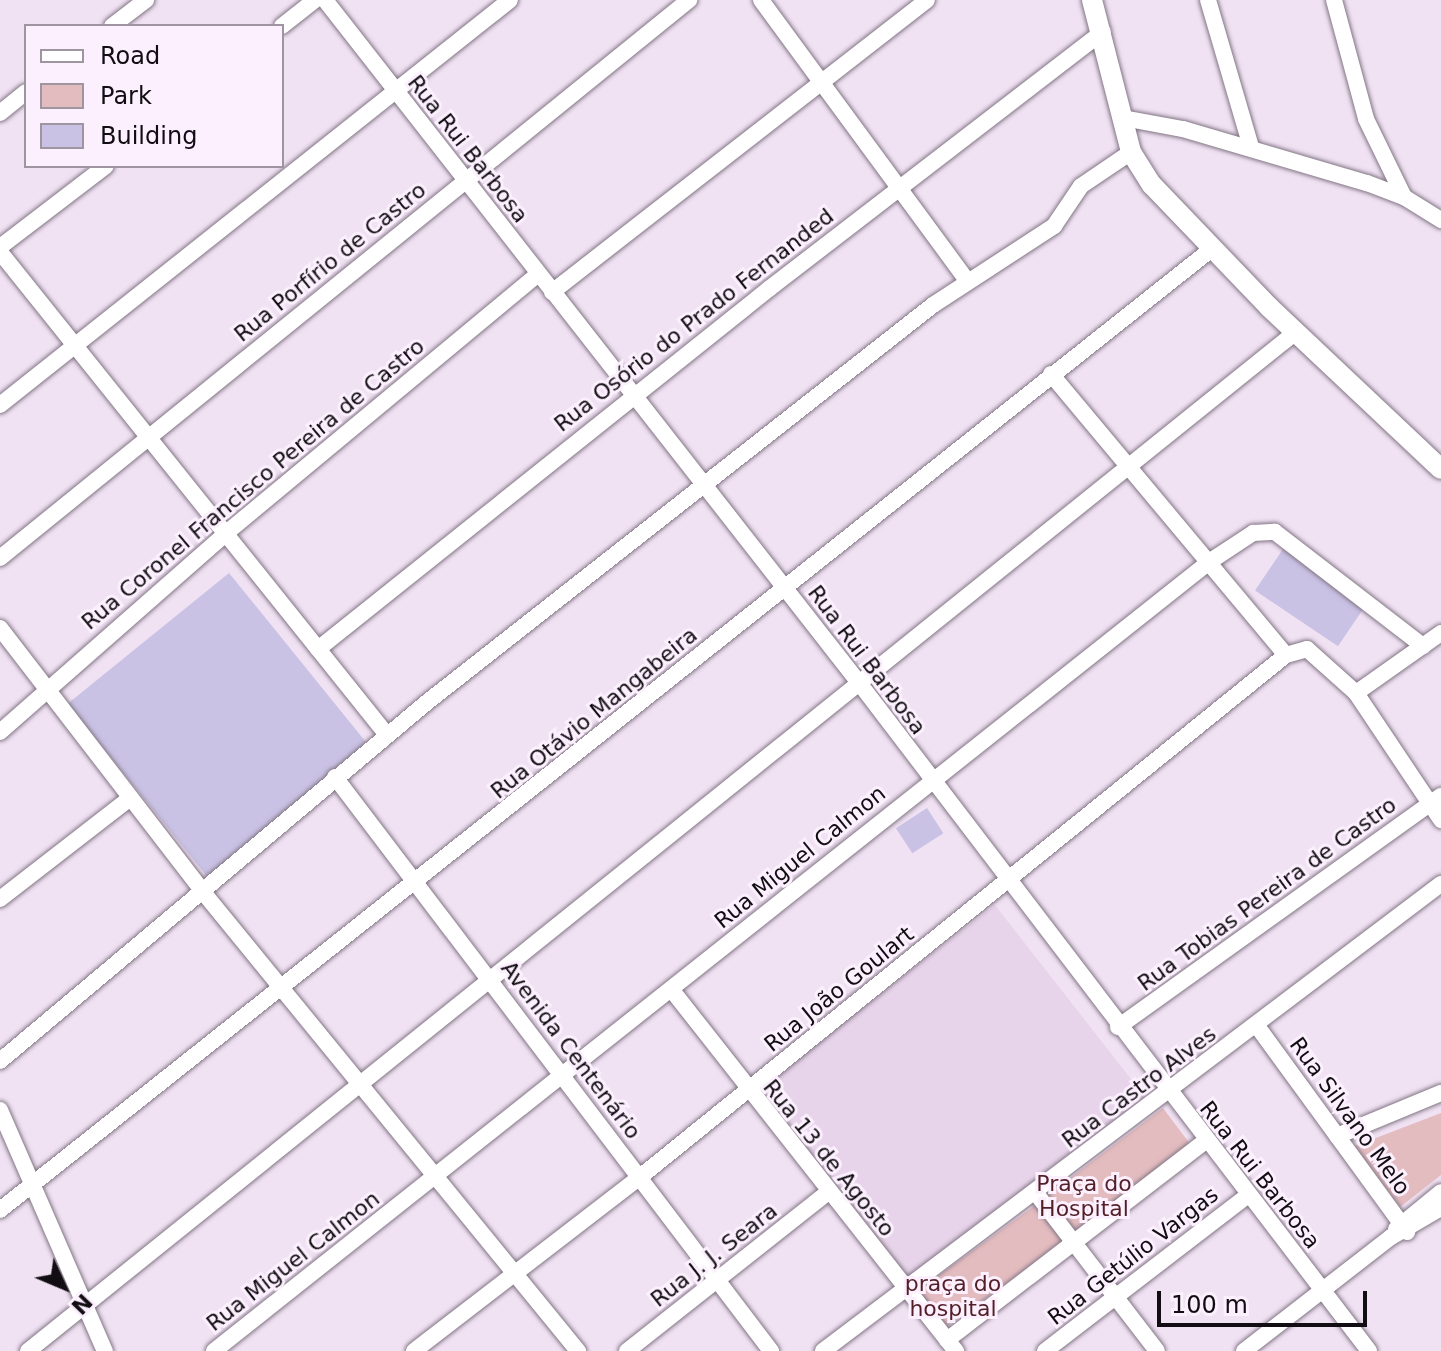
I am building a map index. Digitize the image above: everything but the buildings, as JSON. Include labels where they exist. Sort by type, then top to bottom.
[{"type":"street","points":[[115,24],[146,0]]},
{"type":"street","points":[[284,24],[315,0]]},
{"type":"street","name":"Rua Rui Barbosa","points":[[325,0],[463,181],[860,684],[1007,882],[1369,1351]]},
{"type":"street","points":[[0,405],[510,0]]},
{"type":"street","name":"Rua Porfírio de Castro","points":[[0,558],[689,0]]},
{"type":"street","points":[[761,0],[967,280]]},
{"type":"street","points":[[552,292],[927,0]]},
{"type":"street","points":[[1092,0],[1103,32],[1131,152],[1152,185],[1296,332],[1441,469]]},
{"type":"street","points":[[1208,0],[1251,147]]},
{"type":"street","points":[[1334,0],[1366,119],[1404,197]]},
{"type":"street","name":"Rua Osório do Prado Fernanded","points":[[318,649],[899,186],[1103,32]]},
{"type":"street","points":[[0,113],[24,94]]},
{"type":"street","points":[[1123,118],[1293,159],[1404,197],[1441,220]]},
{"type":"street","points":[[0,1061],[387,735],[967,280],[1043,234],[1062,217],[1081,186],[1131,152]]},
{"type":"street","points":[[103,168],[0,250],[387,735]]},
{"type":"street","name":"Rua Otávio Mangabeira","points":[[0,1210],[283,991],[1051,374],[1213,248]]},
{"type":"street","name":"Rua Coronel Francisco Pereira de Castro","points":[[0,732],[225,534],[538,274]]},
{"type":"street","points":[[28,1351],[1296,332]]},
{"type":"street","points":[[1051,374],[1286,655],[1307,649],[1356,693],[1436,800],[1441,820]]},
{"type":"street","name":"Rua Miguel Calmon","points":[[214,1351],[1209,562],[1253,533],[1275,532],[1423,646]]},
{"type":"street","points":[[0,628],[203,892],[578,1351]]},
{"type":"street","points":[[1356,693],[1441,633]]},
{"type":"street","name":"Rua João Goulart","points":[[414,1351],[640,1177],[1286,655]]},
{"type":"street","name":"Avenida Centenário","points":[[335,777],[771,1351]]},
{"type":"street","points":[[0,899],[129,799]]},
{"type":"street","name":"Rua Tobias Pereira de Castro","points":[[1118,1027],[1436,800]]},
{"type":"street","name":"Rua Castro Alves","points":[[823,1351],[1169,1093],[1441,884]]},
{"type":"street","name":"Rua 13 de Agosto","points":[[671,989],[747,1091],[951,1346]]},
{"type":"street","name":"Rua Silvano Melo","points":[[1257,1026],[1337,1136],[1399,1231]]},
{"type":"street","points":[[1337,1136],[1441,1093]]},
{"type":"street","points":[[0,1110],[105,1351]]},
{"type":"street","points":[[951,1346],[1074,1243],[1205,1141]]},
{"type":"street","points":[[1035,1192],[1157,1351]]},
{"type":"street","points":[[1244,1351],[1399,1231],[1441,1192]]},
{"type":"street","name":"Rua J. J. Seara","points":[[627,1351],[719,1282],[827,1193]]},
{"type":"street","name":"Rua Getúlio Vargas","points":[[1045,1351],[1247,1196]]},
{"type":"street","points":[[1399,1231],[1441,1208]]},
{"type":"shaded area","points":[[995,905],[1145,1097],[906,1284],[756,1092]]},
{"type":"green space","name":"Praça do Hospital","points":[[1163,1108],[1190,1144],[1075,1231],[1048,1195]]},
{"type":"green space","points":[[1441,1113],[1441,1175],[1400,1207],[1355,1146]]},
{"type":"green space","name":"praça do hospital","points":[[1037,1204],[1064,1241],[943,1329],[916,1292]]}]
